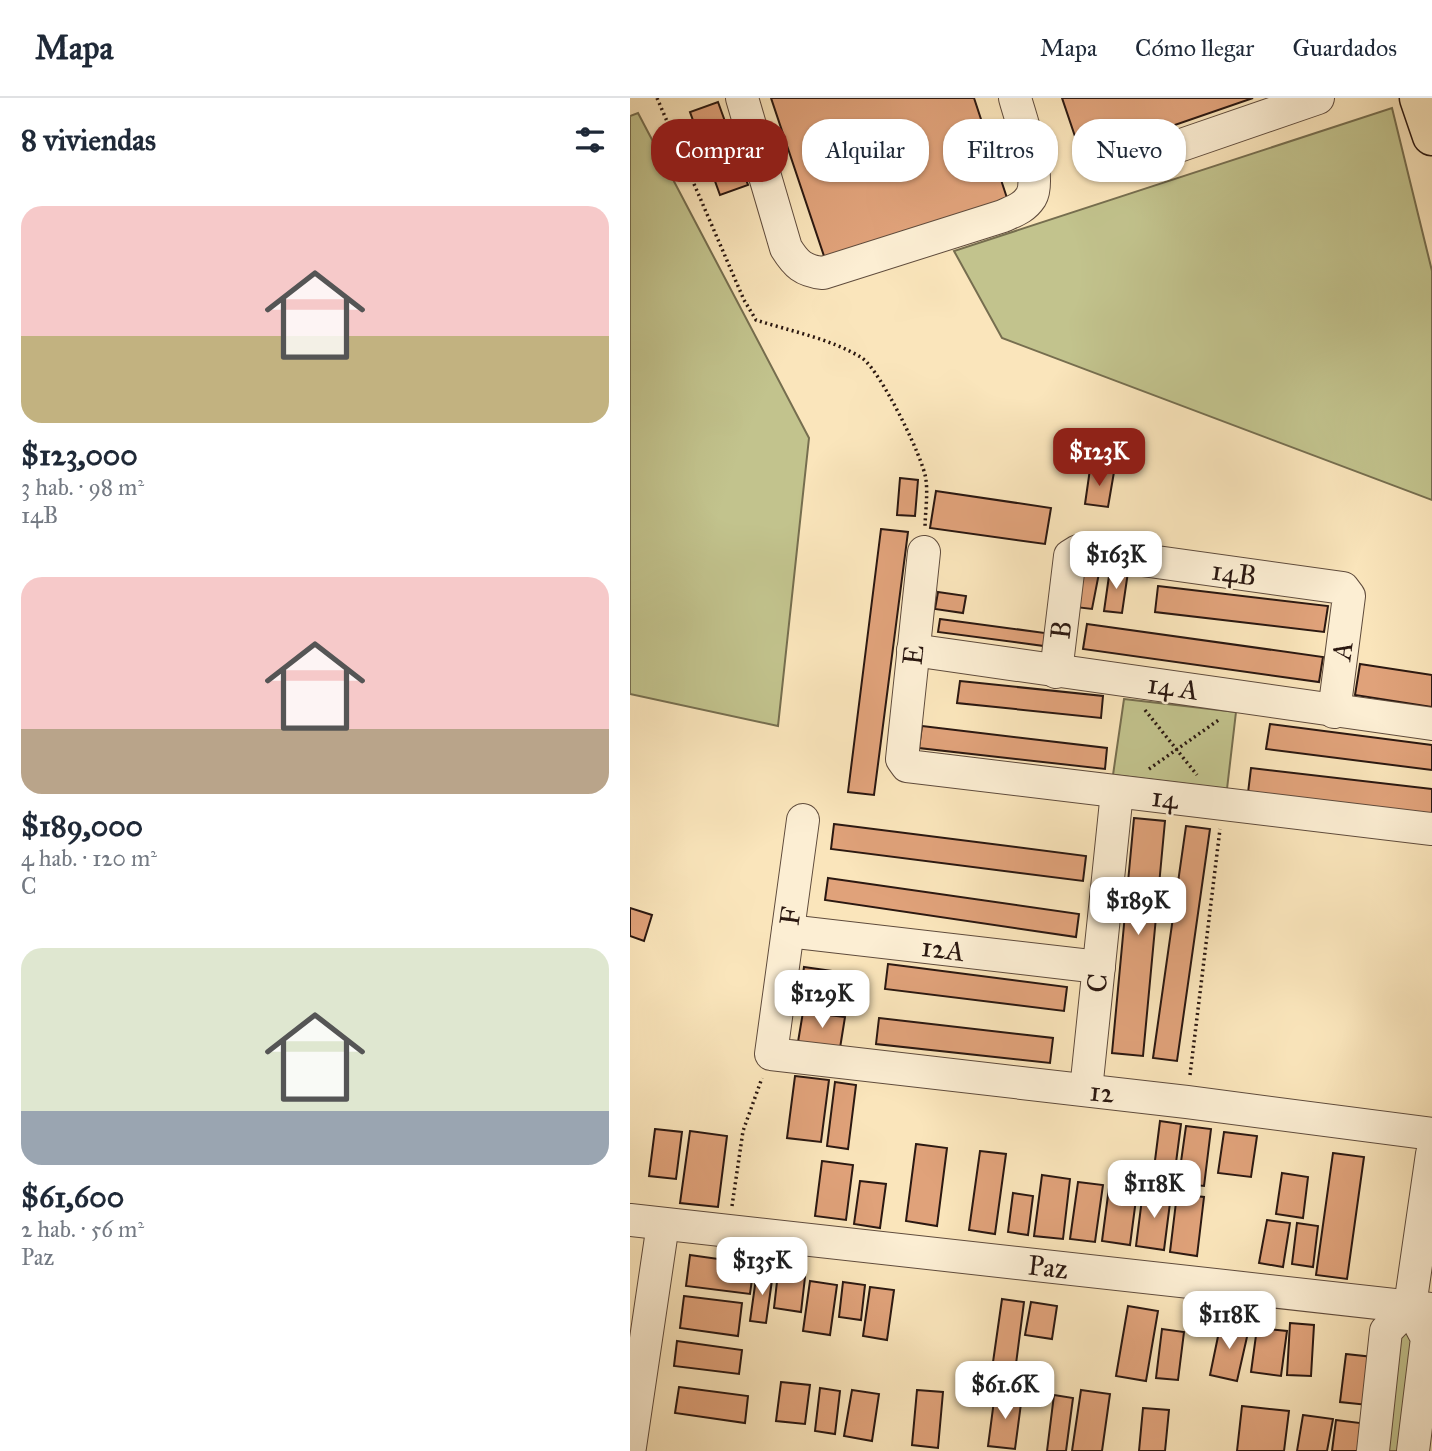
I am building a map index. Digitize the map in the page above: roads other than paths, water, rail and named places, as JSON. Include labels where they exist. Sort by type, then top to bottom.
[{"type":"highway","points":[[1419,98],[1432,136]]},
{"type":"street","points":[[742,98],[786,248],[796,264],[808,271],[823,273],[1003,216],[1023,207],[1032,195],[1035,178],[1015,98]]},
{"type":"street","points":[[1186,143],[1318,98]]},
{"type":"street","name":"14B","points":[[1078,551],[1343,588],[1347,591]]},
{"type":"street","name":"B","points":[[1056,672],[1070,556],[1078,551]]},
{"type":"street","name":"E","points":[[902,759],[924,552]]},
{"type":"street","name":"A","points":[[1334,712],[1349,596],[1347,591]]},
{"type":"street","name":"14 A","points":[[913,650],[1432,724]]},
{"type":"street","name":"14","points":[[902,759],[907,766],[1432,829]]},
{"type":"street","name":"C","points":[[1086,1090],[1116,793]]},
{"type":"street","name":"F","points":[[771,1054],[803,820]]},
{"type":"street","name":"12A","points":[[788,931],[1099,967]]},
{"type":"street","name":"12","points":[[771,1054],[1187,1102],[1432,1134]]},
{"type":"street","points":[[1413,1451],[1427,1338],[1421,1308],[1432,1154]]},
{"type":"street","name":"Paz","points":[[630,1220],[1421,1308]]},
{"type":"street","points":[[640,1451],[630,1448],[663,1224]]},
{"type":"street","points":[[1373,1451],[1386,1331],[1421,1308]]}]
